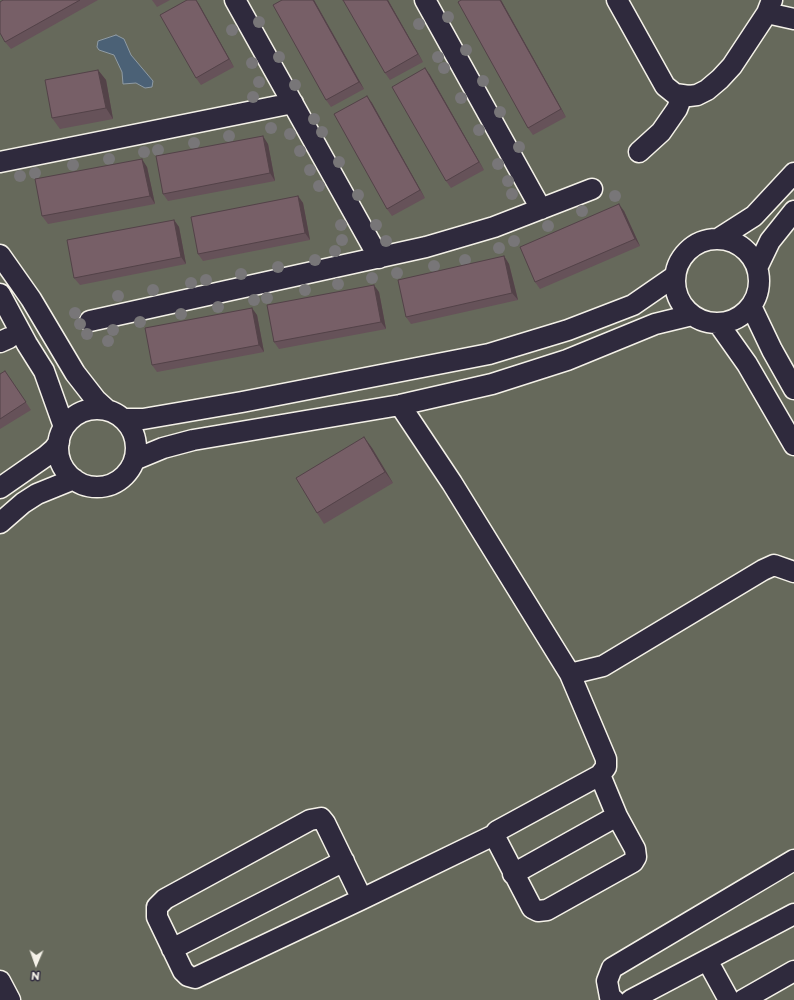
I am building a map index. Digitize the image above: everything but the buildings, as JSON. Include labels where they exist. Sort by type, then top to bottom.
[{"type":"street","points":[[235,0],[380,258]]},
{"type":"street","points":[[425,0],[541,209]]},
{"type":"street","points":[[617,0],[665,86],[675,94],[682,96],[697,95],[720,79],[732,66],[769,6],[794,19]]},
{"type":"street","points":[[639,152],[662,132],[677,109],[682,96]]},
{"type":"street","points":[[0,162],[293,102]]},
{"type":"street","points":[[718,239],[731,241],[742,247],[751,257],[757,268],[758,288],[751,306],[742,315],[731,320],[718,323],[709,322],[692,315],[684,307],[678,298],[675,287],[675,276],[678,264],[685,253],[700,243],[718,239],[754,216],[794,173]]},
{"type":"street","points":[[90,321],[380,258],[460,238],[592,189]]},
{"type":"street","points":[[757,268],[770,241],[794,211]]},
{"type":"street","points":[[0,254],[31,299],[82,382],[134,434],[136,452],[129,471],[120,479],[109,485],[97,487],[85,485],[68,474],[60,459],[62,434],[44,371],[12,342],[4,302],[31,299]]},
{"type":"street","points":[[0,488],[50,453],[74,417],[84,411],[95,409],[115,415],[143,419],[242,402],[489,354],[568,330],[633,305],[675,276]]},
{"type":"street","points":[[751,306],[772,350],[794,389]]},
{"type":"street","points":[[134,460],[163,448],[193,440],[400,405],[492,384],[567,360],[655,324],[692,315]]},
{"type":"street","points":[[718,323],[747,364],[794,445]]},
{"type":"street","points":[[12,342],[50,332]]},
{"type":"street","points":[[362,899],[325,823],[320,818],[310,820],[165,899],[157,907],[157,917],[183,971],[188,976],[195,978],[362,899],[494,835],[497,831],[600,775],[606,767],[606,759],[570,674],[452,483],[400,405]]},
{"type":"street","points":[[0,523],[23,503],[37,494],[74,479]]},
{"type":"street","points":[[570,674],[603,666],[763,570],[774,565],[794,572]]},
{"type":"street","points":[[494,835],[532,908],[538,911],[547,910],[633,862],[636,857],[635,849],[617,816],[600,775]]},
{"type":"street","points":[[513,874],[617,816]]},
{"type":"street","points":[[614,1000],[610,997],[607,981],[612,968],[794,860]]},
{"type":"street","points":[[172,949],[344,861]]},
{"type":"street","points":[[631,1000],[794,914]]},
{"type":"street","points":[[707,960],[729,1000]]},
{"type":"street","points":[[743,1000],[794,971]]},
{"type":"street","points":[[0,981],[10,1000]]},
{"type":"green space","points":[[0,0],[794,0],[794,1000],[0,1000]]},
{"type":"water","points":[[116,35],[124,39],[131,55],[153,81],[152,87],[145,88],[136,83],[123,84],[122,72],[114,55],[99,50],[97,47],[98,41]]}]
